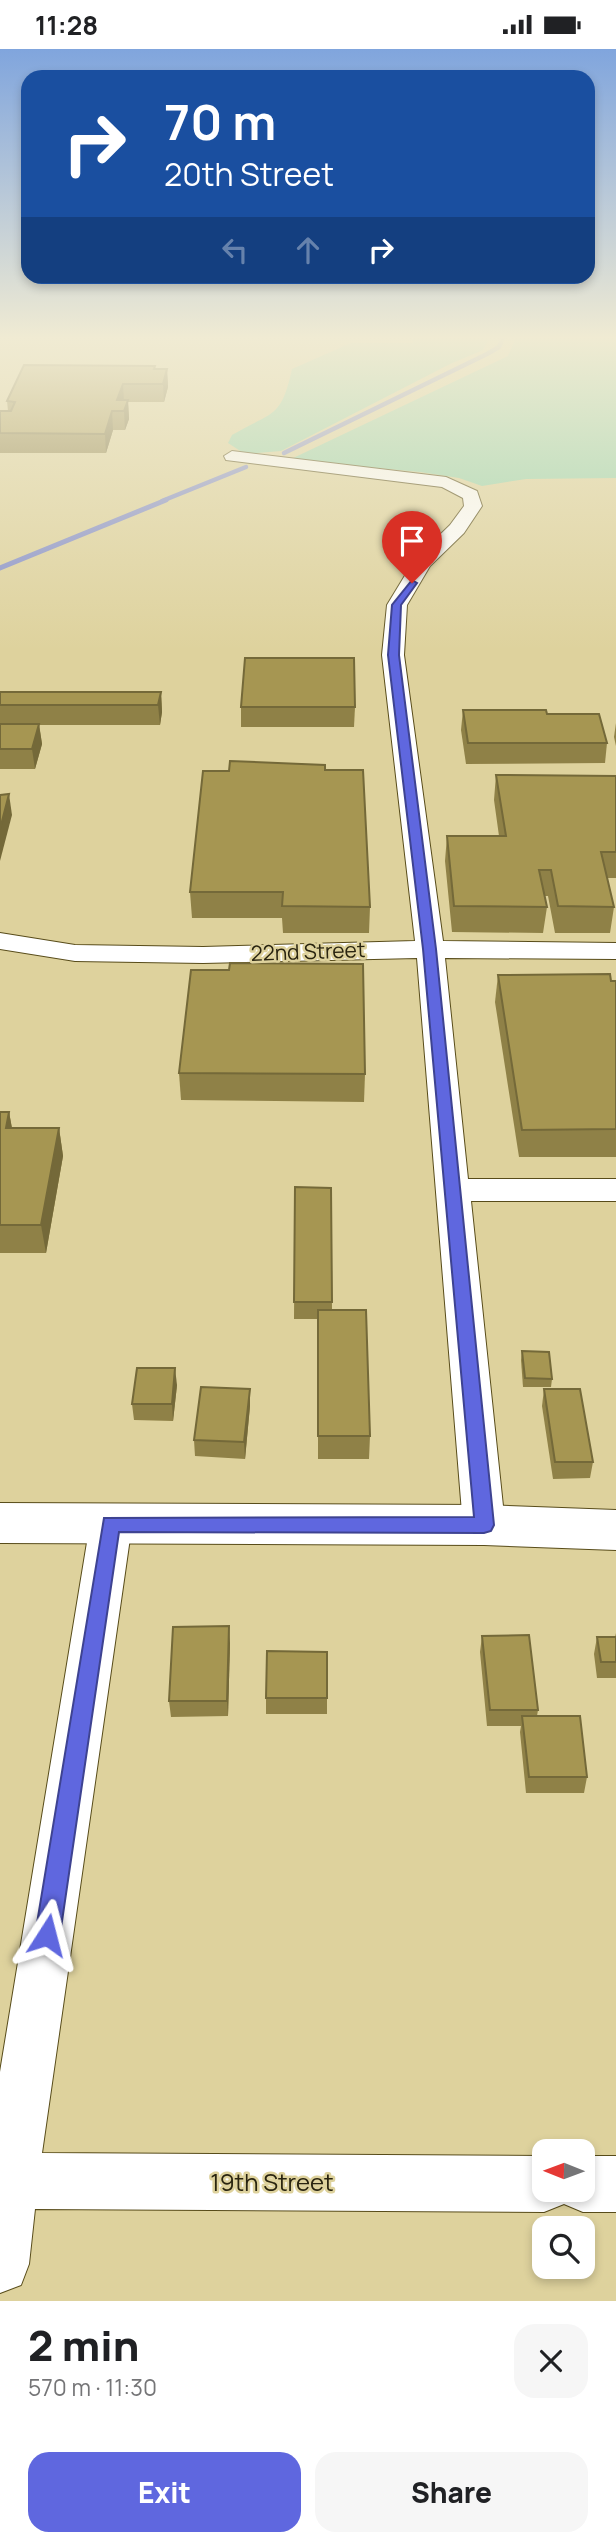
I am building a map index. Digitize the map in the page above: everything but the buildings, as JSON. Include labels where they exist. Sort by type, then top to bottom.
[{"type":"street","points":[[232,456],[267,463],[446,482],[471,495],[473,506],[457,529],[422,563],[397,605],[393,655],[429,949],[484,1525]]},
{"type":"street","name":"22nd Street","points":[[0,941],[75,953],[203,955],[429,949],[616,951]]},
{"type":"street","points":[[453,1190],[616,1190]]},
{"type":"street","points":[[0,1524],[484,1525],[616,1530]]},
{"type":"street","points":[[0,2264],[5,2182],[111,1524]]},
{"type":"street","name":"19th Street","points":[[5,2182],[532,2184]]},
{"type":"street","points":[[595,2184],[616,2184]]},
{"type":"green space","points":[[229,440],[302,440],[281,451],[245,454],[228,443]]},
{"type":"green space","points":[[331,440],[616,440],[616,478],[526,479],[482,486],[459,478],[420,472],[289,460]]},
{"type":"waterway","points":[[284,453],[310,440]]},
{"type":"waterway","points":[[162,501],[246,467]]},
{"type":"waterway","points":[[0,568],[166,500]]},
{"type":"route","points":[[47,1935],[111,1524],[484,1525],[429,949],[393,655],[397,605],[412,583]]}]
